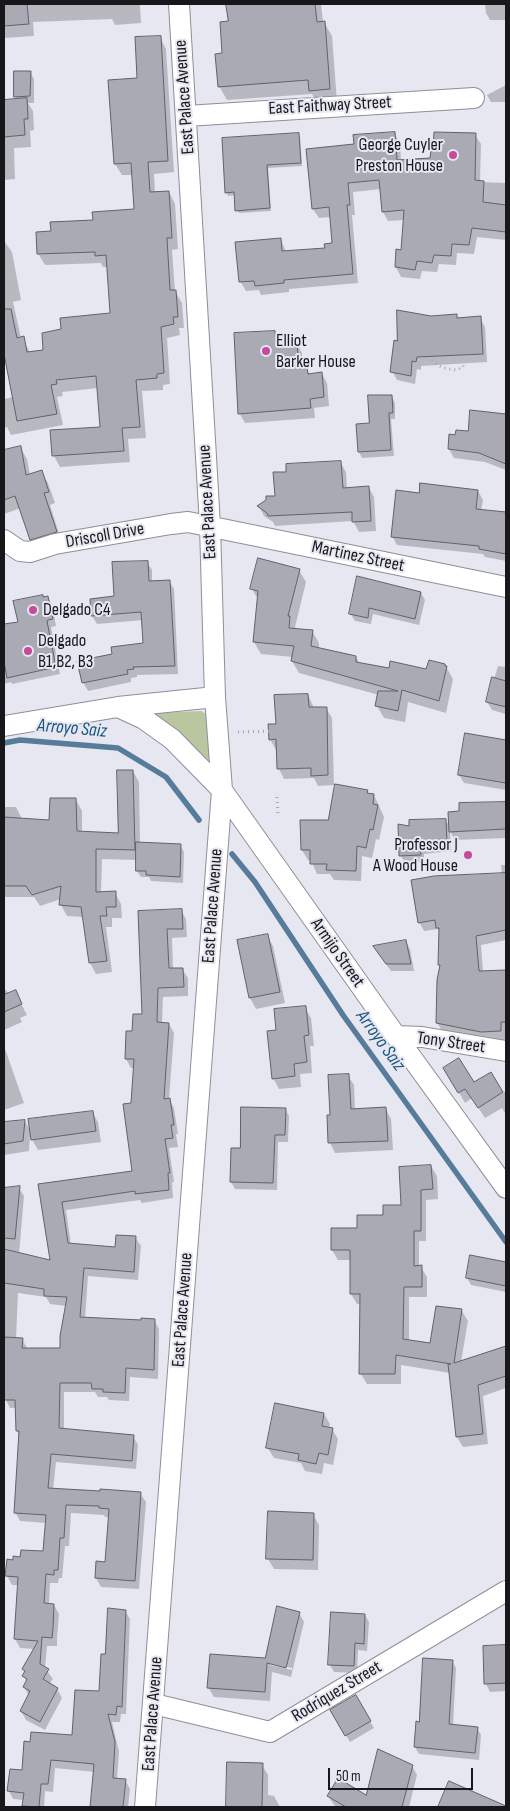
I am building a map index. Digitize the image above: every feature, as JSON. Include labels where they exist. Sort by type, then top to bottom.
[{"type":"street","name":"East Palace Avenue","points":[[146,1807],[222,790],[215,697],[210,526],[179,4]]},
{"type":"street","name":"East Faithway Street","points":[[186,116],[474,98]]},
{"type":"street","name":"Driscoll Drive","points":[[4,540],[20,551],[30,552],[56,544],[170,524],[188,522],[210,526]]},
{"type":"street","name":"Martinez Street","points":[[210,526],[506,587]]},
{"type":"street","points":[[4,726],[118,707],[215,697]]},
{"type":"street","name":"Armijo Street","points":[[118,707],[144,719],[172,739],[222,790],[506,1188]]},
{"type":"street","name":"Tony Street","points":[[396,1036],[422,1037],[506,1051]]},
{"type":"street","name":"Rodriquez Street","points":[[154,1704],[270,1732],[506,1591]]},
{"type":"path","points":[[432,360],[436,365],[443,368],[457,370],[462,366],[463,362]]},
{"type":"path","points":[[238,732],[276,731]]},
{"type":"path","points":[[277,797],[278,816]]},
{"type":"green space","points":[[201,711],[208,718],[211,757],[209,761],[155,716],[158,713]]},
{"type":"building","points":[[4,4],[27,4],[29,24],[4,26]]},
{"type":"building","points":[[226,4],[315,4],[317,22],[325,21],[330,89],[309,91],[308,80],[218,87],[215,54],[222,53],[220,22],[228,21]]},
{"type":"building","points":[[161,36],[168,161],[148,162],[150,192],[169,191],[172,238],[167,238],[170,290],[176,290],[178,317],[173,317],[174,324],[161,327],[164,373],[157,374],[157,378],[136,380],[140,427],[122,428],[124,451],[52,456],[50,430],[100,427],[96,376],[56,380],[57,384],[51,385],[57,414],[17,421],[4,354],[4,309],[11,309],[17,338],[24,336],[27,352],[43,350],[42,333],[61,329],[60,318],[110,313],[106,255],[95,256],[95,252],[37,254],[36,232],[51,231],[50,222],[93,220],[92,212],[134,209],[131,163],[114,164],[108,80],[137,78],[135,37]]},
{"type":"building","points":[[14,71],[31,71],[30,96],[14,97]]},
{"type":"building","points":[[27,98],[28,119],[24,119],[25,135],[4,137],[4,100]]},
{"type":"building","points":[[395,132],[397,160],[430,158],[431,150],[433,150],[434,132],[476,133],[475,180],[484,181],[483,202],[506,205],[506,232],[472,228],[469,245],[452,244],[451,256],[434,255],[432,263],[417,261],[415,270],[395,267],[396,249],[401,250],[404,210],[382,212],[379,180],[348,183],[350,205],[347,205],[353,274],[284,280],[284,283],[255,286],[254,281],[239,282],[235,242],[281,238],[282,251],[325,248],[324,244],[332,243],[329,207],[312,209],[306,149],[354,144],[353,135]]},
{"type":"building","points":[[299,133],[301,163],[267,165],[270,208],[235,211],[234,192],[225,193],[222,138]]},
{"type":"building","points":[[397,310],[431,316],[457,314],[457,318],[481,316],[483,354],[417,357],[416,362],[412,361],[411,376],[390,372],[394,340],[397,341]]},
{"type":"building","points":[[275,331],[276,344],[297,342],[299,368],[307,368],[308,374],[322,372],[324,397],[310,399],[311,408],[238,414],[234,333]]},
{"type":"building","points":[[368,395],[392,395],[393,413],[389,413],[391,450],[358,452],[356,424],[369,423]]},
{"type":"building","points":[[470,410],[506,414],[506,464],[479,453],[448,449],[449,434],[455,435],[456,430],[468,431]]},
{"type":"building","points":[[21,446],[26,475],[42,470],[49,492],[44,493],[57,532],[30,540],[15,496],[4,500],[4,450]]},
{"type":"building","points":[[341,461],[343,488],[369,486],[371,521],[352,522],[352,512],[268,516],[267,513],[257,506],[266,500],[266,496],[275,496],[273,472],[286,472],[286,464]]},
{"type":"building","points":[[420,483],[478,490],[476,509],[506,512],[506,554],[479,549],[479,546],[391,537],[396,490],[419,493]]},
{"type":"building","points":[[258,558],[300,569],[288,616],[290,616],[289,628],[313,630],[311,646],[356,656],[356,662],[389,668],[390,661],[426,669],[429,660],[445,664],[447,666],[439,701],[402,690],[398,711],[375,706],[378,691],[398,691],[291,661],[294,646],[253,642],[258,591],[250,589]]},
{"type":"building","points":[[148,561],[149,581],[170,580],[175,666],[133,667],[134,669],[127,670],[128,674],[82,683],[77,661],[112,654],[111,647],[143,643],[141,612],[91,616],[90,599],[114,596],[112,562]]},
{"type":"building","points":[[357,576],[421,592],[415,619],[369,608],[368,618],[349,614]]},
{"type":"building","points":[[43,595],[43,597],[48,596],[53,619],[47,621],[56,667],[7,678],[4,662],[4,624],[18,622],[13,601]]},
{"type":"building","points":[[492,677],[506,681],[506,707],[486,702]]},
{"type":"building","points":[[308,694],[309,707],[327,707],[328,775],[311,776],[311,768],[277,769],[276,739],[269,740],[268,724],[276,724],[274,695]]},
{"type":"building","points":[[465,733],[506,740],[506,783],[458,775]]},
{"type":"building","points":[[117,770],[133,770],[135,850],[96,849],[96,892],[116,891],[116,907],[106,907],[107,916],[100,916],[107,961],[89,963],[81,907],[59,905],[61,886],[32,895],[26,886],[4,886],[4,817],[49,820],[50,798],[76,798],[77,831],[118,833]]},
{"type":"building","points":[[335,784],[368,790],[367,793],[374,794],[373,804],[378,805],[373,830],[370,829],[366,848],[357,846],[356,871],[326,870],[327,864],[310,864],[310,850],[301,850],[300,820],[328,820]]},
{"type":"building","points":[[506,802],[506,829],[449,832],[448,812],[459,811],[459,803]]},
{"type":"building","points":[[446,819],[447,844],[420,847],[421,855],[399,856],[398,824],[409,826],[409,820]]},
{"type":"building","points":[[136,842],[181,844],[180,877],[146,875],[146,871],[136,871]]},
{"type":"building","points":[[506,873],[506,930],[476,936],[479,971],[506,970],[506,1022],[501,1022],[501,1031],[481,1032],[436,1023],[437,980],[440,965],[438,965],[439,928],[436,928],[435,920],[418,923],[411,880],[434,876]]},
{"type":"building","points":[[182,909],[183,929],[167,929],[169,968],[183,968],[184,987],[158,988],[157,1022],[169,1023],[164,1099],[170,1098],[174,1125],[171,1125],[173,1138],[165,1139],[170,1173],[168,1173],[169,1190],[135,1194],[135,1191],[62,1202],[68,1243],[115,1247],[116,1235],[136,1236],[134,1272],[84,1268],[80,1317],[155,1319],[154,1370],[126,1368],[125,1393],[103,1392],[103,1389],[92,1389],[91,1383],[60,1383],[59,1428],[134,1435],[132,1461],[51,1454],[48,1488],[141,1492],[135,1581],[95,1578],[96,1561],[105,1562],[109,1509],[99,1508],[99,1506],[66,1505],[64,1538],[60,1538],[58,1570],[54,1570],[54,1575],[46,1574],[44,1603],[54,1604],[53,1628],[52,1638],[42,1637],[40,1664],[49,1669],[43,1679],[58,1688],[40,1722],[20,1711],[30,1691],[23,1687],[27,1679],[22,1676],[25,1671],[22,1669],[38,1641],[14,1639],[18,1577],[5,1576],[7,1559],[13,1560],[13,1556],[20,1557],[21,1550],[43,1551],[46,1515],[14,1513],[19,1431],[16,1431],[15,1400],[4,1400],[4,1337],[23,1338],[22,1348],[60,1348],[60,1336],[67,1297],[44,1296],[44,1289],[4,1283],[4,1249],[50,1260],[38,1184],[132,1171],[123,1104],[131,1103],[134,1059],[125,1059],[126,1031],[132,1031],[133,1014],[142,1014],[138,911]]},
{"type":"building","points":[[268,934],[280,992],[249,998],[237,940]]},
{"type":"building","points":[[406,940],[411,964],[386,964],[373,946]]},
{"type":"building","points":[[16,990],[22,1004],[4,1012],[4,995]]},
{"type":"building","points":[[306,1006],[309,1035],[304,1036],[307,1062],[294,1064],[295,1076],[272,1079],[267,1031],[276,1030],[274,1009]]},
{"type":"building","points":[[459,1058],[474,1082],[491,1072],[503,1092],[478,1108],[465,1089],[458,1093],[443,1068]]},
{"type":"building","points":[[349,1074],[351,1109],[386,1107],[388,1141],[328,1143],[327,1115],[330,1115],[328,1075]]},
{"type":"building","points":[[241,1107],[286,1108],[285,1135],[275,1135],[273,1183],[230,1182],[231,1148],[240,1148]]},
{"type":"building","points":[[93,1111],[96,1131],[31,1140],[28,1119]]},
{"type":"building","points":[[25,1120],[23,1141],[4,1144],[4,1122]]},
{"type":"building","points":[[431,1165],[433,1189],[421,1190],[421,1231],[414,1231],[414,1266],[422,1265],[422,1287],[404,1287],[403,1339],[430,1343],[436,1306],[462,1309],[454,1363],[506,1346],[506,1376],[478,1385],[483,1434],[456,1437],[448,1364],[451,1364],[396,1355],[395,1374],[359,1374],[360,1294],[350,1294],[350,1250],[331,1250],[331,1228],[357,1228],[357,1215],[383,1215],[383,1205],[401,1205],[399,1167]]},
{"type":"building","points":[[20,1186],[15,1239],[4,1238],[4,1188]]},
{"type":"building","points":[[470,1255],[506,1262],[506,1286],[466,1278]]},
{"type":"building","points":[[275,1403],[324,1413],[322,1426],[333,1428],[328,1455],[319,1453],[316,1464],[298,1460],[299,1454],[266,1448]]},
{"type":"building","points":[[268,1511],[314,1513],[313,1560],[266,1559]]},
{"type":"building","points":[[277,1606],[300,1612],[286,1668],[267,1663],[265,1692],[207,1688],[210,1654],[265,1658]]},
{"type":"building","points":[[108,1608],[126,1610],[122,1707],[117,1706],[116,1715],[108,1714],[115,1742],[113,1778],[126,1779],[123,1807],[90,1807],[94,1764],[51,1760],[48,1784],[41,1784],[39,1807],[22,1806],[24,1793],[7,1791],[10,1769],[22,1770],[24,1741],[30,1742],[31,1732],[72,1735],[75,1690],[99,1691],[101,1654],[105,1654]]},
{"type":"building","points":[[331,1612],[365,1614],[364,1644],[355,1643],[354,1666],[328,1665]]},
{"type":"building","points":[[506,1645],[506,1683],[484,1684],[483,1646]]},
{"type":"building","points":[[423,1658],[453,1660],[449,1724],[478,1727],[475,1753],[414,1747],[416,1721],[419,1722]]},
{"type":"building","points":[[356,1695],[371,1721],[345,1736],[330,1710]]},
{"type":"building","points":[[378,1749],[413,1765],[402,1807],[346,1807],[327,1796],[338,1778],[366,1795]]},
{"type":"building","points":[[227,1762],[263,1763],[262,1807],[226,1807]]},
{"type":"building","points":[[449,1781],[506,1806],[506,1807],[438,1807]]},
{"type":"waterway","name":"Arroyo Saiz","points":[[4,743],[20,740],[118,748],[166,777],[199,820]]},
{"type":"waterway","name":"Arroyo Saiz","points":[[232,854],[255,882],[343,1015],[506,1242]]},
{"type":"place","name":"George Cuyler Preston House","points":[[453,155]]},
{"type":"place","name":"Elliot Barker House","points":[[266,351]]},
{"type":"place","name":"Delgado C4","points":[[33,610]]},
{"type":"place","name":"Delgado B1,B2, B3","points":[[28,651]]},
{"type":"place","name":"Professor J A Wood House","points":[[468,855]]}]
